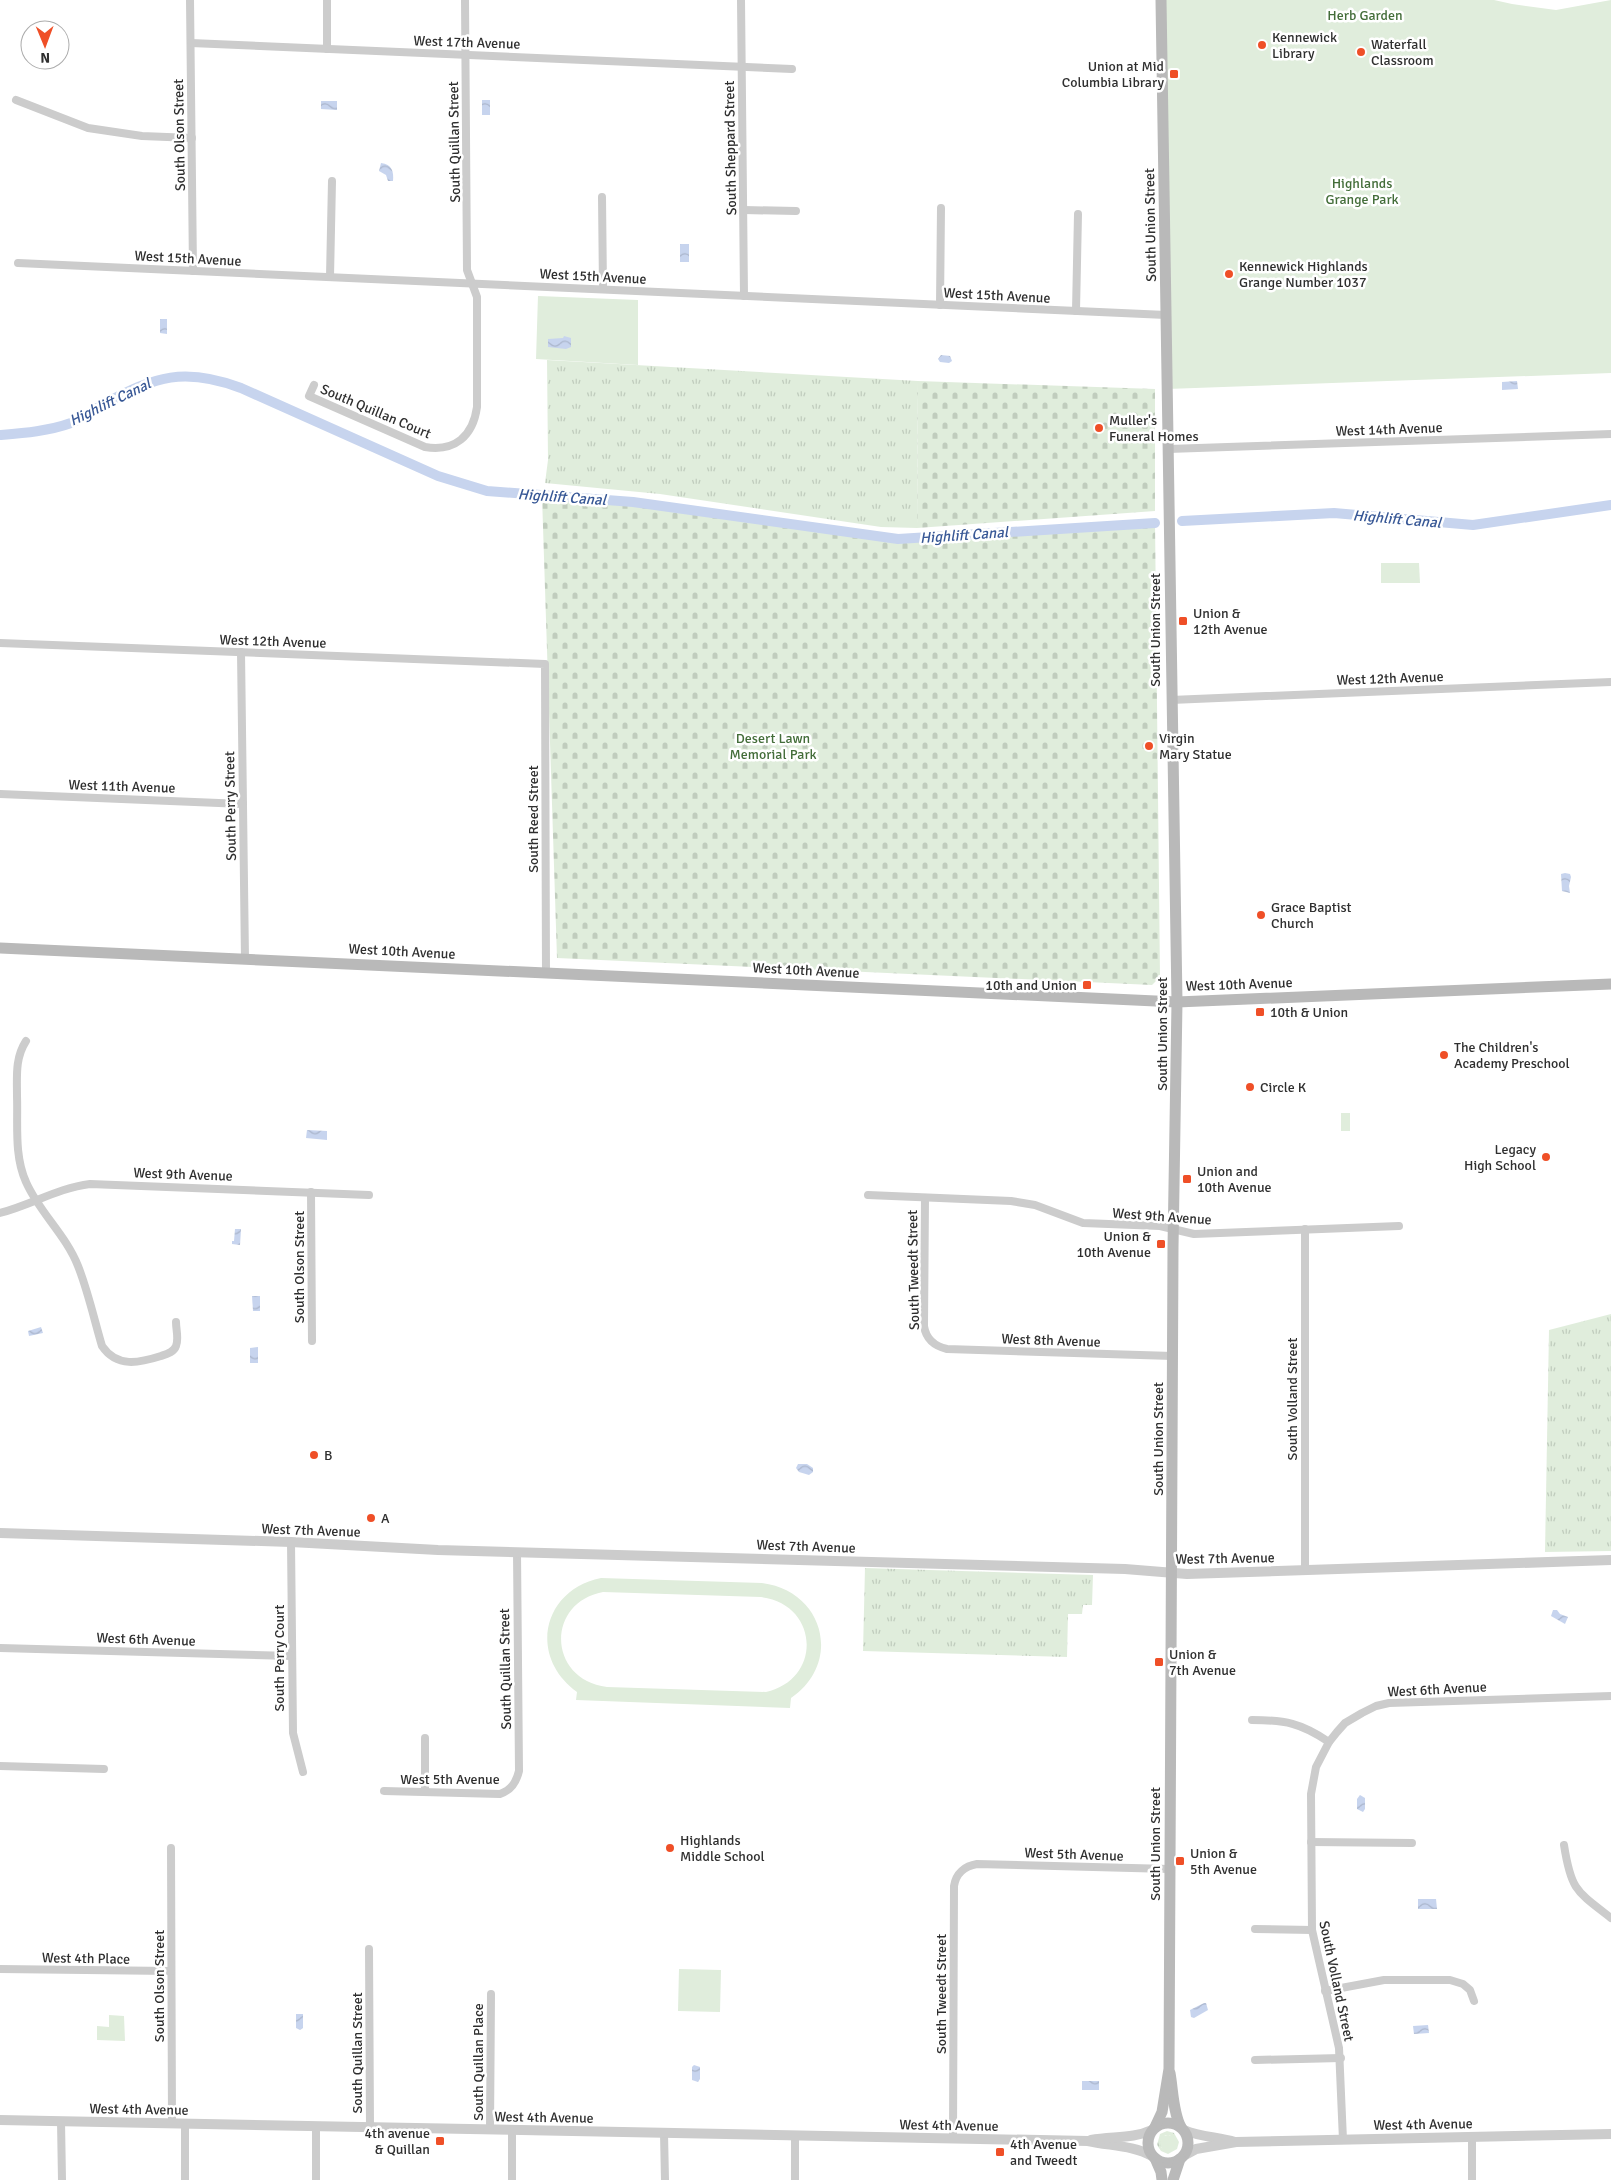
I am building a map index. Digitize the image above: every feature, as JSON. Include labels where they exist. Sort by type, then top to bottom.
[{"type":"main road","name":"South Union Street","points":[[1153,2128],[1162,2112],[1169,2069],[1177,1002],[1161,0]]},
{"type":"main road","name":"West 10th Avenue","points":[[0,948],[1177,1002],[1611,984]]},
{"type":"main road","name":"South Union Street","points":[[1169,2069],[1174,2094],[1175,2115],[1182,2128]]},
{"type":"main road","points":[[1162,2180],[1161,2172],[1147,2140],[1153,2128],[1170,2122],[1182,2128],[1188,2146],[1173,2180]]},
{"type":"main road","points":[[1153,2157],[1166,2163],[1182,2157]]},
{"type":"street","name":"South Olson Street","points":[[190,0],[194,271]]},
{"type":"street","points":[[327,0],[327,49]]},
{"type":"street","name":"South Quillan Street","points":[[465,0],[467,270],[472,283]]},
{"type":"street","name":"South Sheppard Street","points":[[741,0],[744,296]]},
{"type":"street","name":"West 17th Avenue","points":[[191,43],[792,68]]},
{"type":"street","points":[[16,100],[88,128],[142,136],[192,138]]},
{"type":"street","points":[[330,277],[332,181]]},
{"type":"street","points":[[602,197],[603,289]]},
{"type":"street","points":[[940,305],[941,208]]},
{"type":"street","points":[[744,210],[796,211]]},
{"type":"street","points":[[1076,311],[1078,214]]},
{"type":"street","name":"West 15th Avenue","points":[[18,263],[1166,315]]},
{"type":"street","name":"South Quillan Court","points":[[314,385],[309,396],[419,446],[441,448],[458,443],[470,431],[477,407],[476,297],[472,283]]},
{"type":"street","name":"West 14th Avenue","points":[[1168,449],[1611,434]]},
{"type":"street","name":"West 12th Avenue","points":[[0,643],[545,664]]},
{"type":"street","name":"South Perry Street","points":[[241,652],[245,959]]},
{"type":"street","name":"South Reed Street","points":[[545,664],[546,973]]},
{"type":"street","name":"West 12th Avenue","points":[[1171,700],[1611,682]]},
{"type":"street","name":"West 11th Avenue","points":[[0,794],[243,804]]},
{"type":"street","points":[[26,1041],[20,1049],[17,1064],[18,1146],[23,1175],[36,1200],[65,1242],[79,1267],[102,1346],[107,1353],[119,1361],[134,1363],[168,1353],[174,1350],[177,1345],[176,1322]]},
{"type":"street","name":"West 9th Avenue","points":[[0,1213],[72,1186],[90,1184],[369,1195]]},
{"type":"street","name":"South Olson Street","points":[[311,1192],[312,1341]]},
{"type":"street","name":"West 9th Avenue","points":[[868,1195],[1011,1201],[1035,1206],[1083,1223],[1160,1226],[1194,1234],[1399,1226]]},
{"type":"street","name":"South Tweedt Street","points":[[925,1198],[924,1326],[930,1340]]},
{"type":"street","name":"South Volland Street","points":[[1304,1570],[1305,1229]]},
{"type":"street","name":"West 8th Avenue","points":[[930,1340],[940,1347],[947,1349],[1173,1356]]},
{"type":"street","name":"West 7th Avenue","points":[[0,1533],[291,1542],[517,1552],[1115,1569],[1187,1574],[1611,1560]]},
{"type":"street","name":"South Perry Court","points":[[291,1542],[293,1733],[303,1772]]},
{"type":"street","name":"South Quillan Street","points":[[514,1785],[519,1772],[517,1552]]},
{"type":"street","name":"West 6th Avenue","points":[[0,1648],[292,1656]]},
{"type":"street","name":"West 6th Avenue","points":[[1329,1742],[1345,1723],[1376,1706],[1389,1703],[1611,1696]]},
{"type":"street","points":[[1252,1720],[1292,1722],[1304,1726],[1329,1742]]},
{"type":"street","points":[[425,1738],[425,1792]]},
{"type":"street","name":"South Volland Street","points":[[1329,1742],[1312,1778],[1312,1930],[1340,2058],[1343,2140]]},
{"type":"street","points":[[0,1766],[104,1769]]},
{"type":"street","name":"West 5th Avenue","points":[[384,1791],[500,1794],[514,1785]]},
{"type":"street","points":[[1311,1842],[1412,1843]]},
{"type":"street","points":[[1564,1845],[1571,1879],[1577,1890],[1611,1918]]},
{"type":"street","name":"South Olson Street","points":[[171,1848],[172,2124]]},
{"type":"street","name":"South Tweedt Street","points":[[953,2138],[954,1886],[955,1879],[962,1870],[977,1864]]},
{"type":"street","name":"West 5th Avenue","points":[[977,1864],[1170,1869]]},
{"type":"street","points":[[1255,1929],[1312,1930]]},
{"type":"street","name":"South Quillan Street","points":[[369,1949],[370,2127]]},
{"type":"street","name":"West 4th Place","points":[[0,1969],[171,1971]]},
{"type":"street","points":[[1325,1991],[1384,1980],[1450,1980],[1463,1984],[1470,1990],[1474,2001]]},
{"type":"street","name":"South Quillan Place","points":[[490,2130],[491,1994]]},
{"type":"street","points":[[1254,2060],[1340,2058]]},
{"type":"street","name":"West 4th Avenue","points":[[0,2120],[1088,2141],[1111,2147],[1138,2149],[1153,2157]]},
{"type":"street","points":[[61,2121],[62,2180]]},
{"type":"street","points":[[185,2124],[185,2180]]},
{"type":"street","points":[[316,2126],[316,2180]]},
{"type":"street","name":"West 4th Avenue","points":[[1088,2141],[1111,2136],[1135,2136],[1153,2128]]},
{"type":"street","name":"West 4th Avenue","points":[[1182,2128],[1196,2135],[1215,2136],[1236,2142]]},
{"type":"street","points":[[512,2130],[512,2180]]},
{"type":"street","points":[[664,2133],[665,2180]]},
{"type":"street","name":"West 4th Avenue","points":[[1182,2157],[1196,2149],[1236,2142],[1611,2134]]},
{"type":"street","points":[[795,2135],[795,2180]]},
{"type":"street","points":[[1472,2137],[1472,2180]]},
{"type":"green space","name":"Highlands Grange Park","points":[[1161,0],[1494,0],[1556,10],[1611,0],[1611,373],[1167,389]]},
{"type":"green space","points":[[538,296],[638,300],[638,365],[536,359]]},
{"type":"green space","points":[[547,360],[918,381],[917,528],[881,527],[660,494],[545,483],[548,460]]},
{"type":"green space","points":[[918,381],[1155,389],[1155,511],[917,528]]},
{"type":"green space","name":"Desert Lawn Memorial Park","points":[[542,496],[903,537],[1155,522],[1160,977],[1152,985],[557,958]]},
{"type":"green space","points":[[1381,563],[1419,563],[1420,583],[1381,583]]},
{"type":"green space","points":[[1341,1113],[1350,1113],[1350,1131],[1341,1131]]},
{"type":"green space","points":[[1611,1314],[1611,1551],[1545,1552],[1549,1330]]},
{"type":"green space","points":[[865,1568],[1093,1575],[1092,1605],[1083,1605],[1082,1614],[1068,1614],[1067,1657],[863,1651]]},
{"type":"green space","points":[[601,1578],[762,1583],[783,1589],[800,1599],[812,1613],[819,1630],[821,1648],[817,1666],[807,1683],[791,1698],[790,1708],[576,1700],[577,1692],[562,1678],[552,1661],[548,1644],[548,1626],[555,1610],[565,1596],[581,1585]],"holes":[[[603,1592],[761,1597],[780,1603],[794,1613],[803,1627],[807,1642],[805,1658],[797,1673],[785,1684],[766,1692],[607,1687],[588,1681],[573,1671],[565,1657],[561,1641],[563,1625],[571,1610],[584,1599]]]},
{"type":"green space","points":[[679,1969],[721,1970],[720,2012],[678,2011]]},
{"type":"green space","points":[[109,2015],[124,2016],[125,2041],[97,2040],[97,2026],[109,2027]]},
{"type":"green space","points":[[1167,2131],[1174,2133],[1179,2142],[1177,2149],[1168,2154],[1161,2151],[1157,2145],[1160,2134]],"holes":[[[1165,2135],[1170,2135],[1175,2143],[1170,2150],[1165,2150],[1161,2147]]]},
{"type":"green space","points":[[1168,2135],[1174,2137],[1176,2143],[1174,2149],[1168,2151],[1162,2149],[1160,2143],[1162,2137]]},
{"type":"water","points":[[482,100],[490,100],[490,115],[482,115]]},
{"type":"water","points":[[321,101],[337,101],[337,110],[321,109]]},
{"type":"water","points":[[381,163],[388,165],[392,169],[393,181],[388,181],[386,175],[379,171]]},
{"type":"water","points":[[680,244],[689,244],[689,262],[680,262]]},
{"type":"water","points":[[160,319],[167,319],[167,334],[160,333]]},
{"type":"water","points":[[564,336],[571,338],[571,347],[566,349],[548,347],[548,339],[563,338]]},
{"type":"water","points":[[941,355],[950,356],[952,361],[949,363],[940,362],[938,359]]},
{"type":"water","points":[[1517,381],[1518,389],[1502,390],[1502,382]]},
{"type":"water","points":[[1561,874],[1570,874],[1571,877],[1570,893],[1562,891]]},
{"type":"water","points":[[307,1130],[327,1131],[327,1140],[306,1138]]},
{"type":"water","points":[[235,1229],[241,1229],[240,1245],[232,1244]]},
{"type":"water","points":[[252,1296],[260,1296],[260,1311],[253,1311]]},
{"type":"water","points":[[41,1327],[43,1333],[29,1336],[28,1331]]},
{"type":"water","points":[[258,1347],[258,1363],[250,1363],[250,1348]]},
{"type":"water","points":[[798,1464],[807,1464],[813,1468],[813,1472],[809,1475],[799,1472],[796,1468]]},
{"type":"water","points":[[1553,1610],[1557,1610],[1560,1614],[1568,1617],[1565,1624],[1551,1616]]},
{"type":"water","points":[[1360,1795],[1365,1798],[1365,1809],[1363,1812],[1357,1809],[1357,1799]]},
{"type":"water","points":[[1418,1899],[1436,1899],[1437,1909],[1418,1909]]},
{"type":"water","points":[[1206,2003],[1208,2010],[1194,2018],[1191,2017],[1190,2010]]},
{"type":"water","points":[[296,2014],[303,2014],[303,2028],[300,2030],[296,2028]]},
{"type":"water","points":[[1428,2025],[1429,2033],[1414,2034],[1413,2026]]},
{"type":"water","points":[[694,2065],[700,2067],[700,2079],[698,2082],[692,2080],[692,2067]]},
{"type":"water","points":[[1082,2081],[1099,2081],[1099,2090],[1082,2090]]},
{"type":"waterway","name":"Highlift Canal","points":[[0,435],[63,426],[80,419],[122,394],[139,387],[155,381],[186,376],[203,378],[241,388],[438,476],[487,491],[633,502],[898,539],[1155,523]]},
{"type":"waterway","name":"Highlift Canal","points":[[1182,521],[1334,513],[1473,525],[1611,505]]},
{"type":"place","name":"Kennewick Library","points":[[1262,45]]},
{"type":"place","name":"Waterfall Classroom","points":[[1361,52]]},
{"type":"place","name":"Union at Mid Columbia Library","points":[[1174,74]]},
{"type":"place","name":"Kennewick Highlands Grange Number 1037","points":[[1229,274]]},
{"type":"place","name":"Muller's Funeral Homes","points":[[1099,428]]},
{"type":"place","name":"Union & 12th Avenue","points":[[1183,621]]},
{"type":"place","name":"Virgin Mary Statue","points":[[1149,746]]},
{"type":"place","name":"Grace Baptist Church","points":[[1261,915]]},
{"type":"place","name":"10th and Union","points":[[1087,985]]},
{"type":"place","name":"10th & Union","points":[[1260,1012]]},
{"type":"place","name":"The Children's Academy Preschool","points":[[1444,1055]]},
{"type":"place","name":"Circle K","points":[[1250,1087]]},
{"type":"place","name":"Legacy High School","points":[[1546,1157]]},
{"type":"place","name":"Union and 10th Avenue","points":[[1187,1179]]},
{"type":"place","name":"Union & 10th Avenue","points":[[1161,1244]]},
{"type":"place","name":"B","points":[[314,1455]]},
{"type":"place","name":"A","points":[[371,1518]]},
{"type":"place","name":"Union & 7th Avenue","points":[[1159,1662]]},
{"type":"place","name":"Highlands Middle School","points":[[670,1848]]},
{"type":"place","name":"Union & 5th Avenue","points":[[1180,1861]]},
{"type":"place","name":"4th avenue & Quillan","points":[[440,2141]]},
{"type":"place","name":"4th Avenue and Tweedt","points":[[1000,2152]]},
{"type":"park label","name":"Herb Garden","points":[[1365,15]]}]
